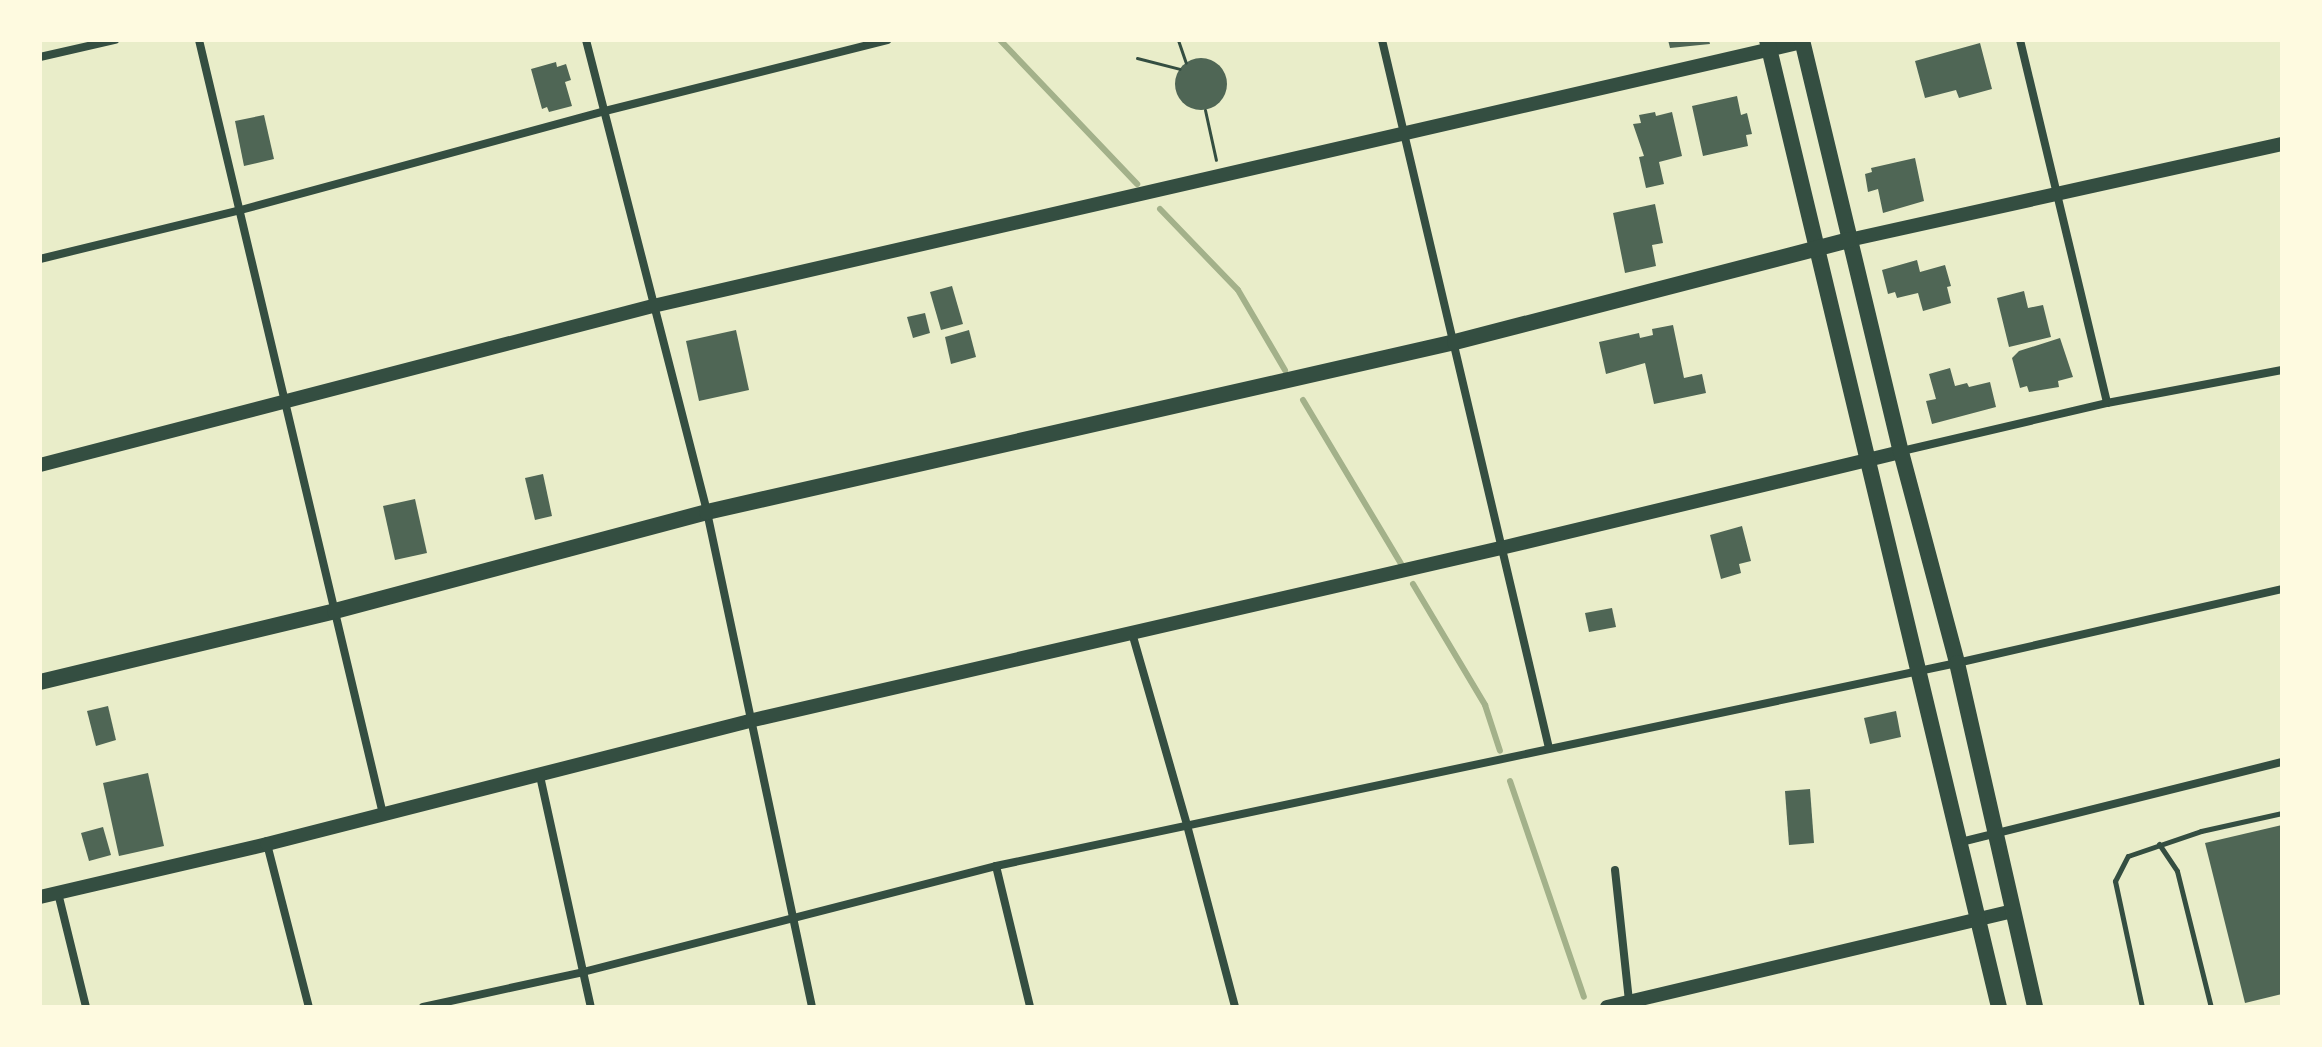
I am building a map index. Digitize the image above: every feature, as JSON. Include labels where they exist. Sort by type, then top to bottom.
[{"type":"main road","points":[[1804,41],[1901,452],[1957,663],[2035,1007]]},
{"type":"main road","points":[[1768,45],[1999,1007]]},
{"type":"main road","points":[[40,682],[335,611],[707,512],[1455,342],[1849,240]]},
{"type":"street","points":[[40,57],[115,40]]},
{"type":"street","points":[[199,40],[237,211],[383,814]]},
{"type":"street","points":[[586,40],[707,512],[812,1007]]},
{"type":"street","points":[[40,259],[237,211],[605,111],[887,40]]},
{"type":"street","points":[[1382,40],[1549,748]]},
{"type":"street","points":[[2020,40],[2107,403]]},
{"type":"street","points":[[40,465],[284,399],[653,306],[1768,45],[1804,41]]},
{"type":"street","points":[[1849,240],[2059,196],[2282,144]]},
{"type":"street","points":[[40,897],[267,844],[749,721],[1501,548],[2107,403],[2282,370]]},
{"type":"street","points":[[423,1007],[583,972],[996,866],[1957,663],[2282,589]]},
{"type":"street","points":[[1132,633],[1212,913],[1235,1007]]},
{"type":"street","points":[[1961,842],[2282,762]]},
{"type":"street","points":[[540,776],[591,1007]]},
{"type":"street","points":[[267,844],[309,1007]]},
{"type":"street","points":[[996,866],[1030,1007]]},
{"type":"street","points":[[1615,870],[1629,1002]]},
{"type":"street","points":[[58,893],[86,1007]]},
{"type":"street","points":[[1607,1007],[2012,911]]},
{"type":"lane","points":[[2142,1007],[2115,881],[2128,856],[2159,844],[2282,813]]},
{"type":"lane","points":[[2159,844],[2177,871],[2211,1007]]},
{"type":"path","points":[[1178,40],[1186,63]]},
{"type":"path","points":[[1137,58],[1180,69]]},
{"type":"path","points":[[1205,110],[1219,175]]},
{"type":"building","points":[[1668,40],[1709,40],[1710,44],[1670,48]]},
{"type":"building","points":[[1980,43],[1992,89],[1959,98],[1956,90],[1925,98],[1915,61]]},
{"type":"building","points":[[1201,58],[1219,66],[1227,84],[1219,102],[1201,110],[1183,102],[1175,84],[1183,66]]},
{"type":"building","points":[[556,62],[557,67],[566,64],[571,80],[565,82],[572,106],[549,112],[547,107],[542,109],[531,69]]},
{"type":"building","points":[[1737,96],[1741,115],[1747,113],[1752,134],[1746,135],[1748,146],[1703,156],[1692,106]]},
{"type":"building","points":[[1655,112],[1656,116],[1672,112],[1682,156],[1659,162],[1664,184],[1646,188],[1639,157],[1644,156],[1633,124],[1641,123],[1639,115]]},
{"type":"building","points":[[264,115],[274,159],[244,166],[235,121]]},
{"type":"building","points":[[1915,158],[1924,201],[1883,213],[1878,189],[1868,192],[1865,174],[1872,172],[1871,168]]},
{"type":"building","points":[[1655,204],[1663,243],[1652,245],[1656,266],[1625,273],[1613,213]]},
{"type":"building","points":[[1917,260],[1920,272],[1945,265],[1951,286],[1947,287],[1951,303],[1923,311],[1918,293],[1897,298],[1895,292],[1888,294],[1882,270]]},
{"type":"building","points":[[952,286],[963,324],[941,330],[930,292]]},
{"type":"building","points":[[2024,291],[2028,308],[2043,305],[2051,337],[2009,347],[1997,298]]},
{"type":"building","points":[[925,313],[930,333],[913,338],[907,317]]},
{"type":"building","points":[[1673,325],[1684,378],[1702,374],[1706,393],[1654,404],[1645,363],[1606,374],[1599,342],[1639,333],[1640,338],[1653,335],[1652,329]]},
{"type":"building","points":[[736,330],[749,390],[699,401],[686,341]]},
{"type":"building","points":[[969,330],[976,357],[951,364],[945,337]]},
{"type":"building","points":[[2060,338],[2073,377],[2058,381],[2059,387],[2029,392],[2027,386],[2020,388],[2012,358],[2019,351]]},
{"type":"building","points":[[1950,368],[1955,386],[1967,383],[1969,387],[1990,382],[1996,407],[1932,424],[1926,401],[1936,399],[1929,374]]},
{"type":"building","points":[[543,474],[552,516],[535,520],[525,478]]},
{"type":"building","points":[[415,499],[427,553],[395,560],[383,506]]},
{"type":"building","points":[[1742,526],[1751,561],[1739,564],[1741,573],[1721,579],[1710,535]]},
{"type":"building","points":[[1612,608],[1616,627],[1589,632],[1585,613]]},
{"type":"building","points":[[108,706],[116,740],[96,746],[87,711]]},
{"type":"building","points":[[1896,711],[1901,737],[1870,744],[1864,718]]},
{"type":"building","points":[[148,773],[164,846],[119,856],[103,783]]},
{"type":"building","points":[[1810,789],[1814,843],[1789,845],[1785,791]]},
{"type":"building","points":[[2282,825],[2282,994],[2245,1003],[2205,843]]},
{"type":"building","points":[[103,827],[111,855],[89,861],[81,833]]},
{"type":"waterway","points":[[1000,40],[1137,184]]},
{"type":"waterway","points":[[1160,209],[1238,290],[1285,370]]},
{"type":"waterway","points":[[1303,400],[1401,564]]},
{"type":"waterway","points":[[1413,584],[1485,705],[1500,751]]},
{"type":"waterway","points":[[1510,781],[1584,997]]}]
